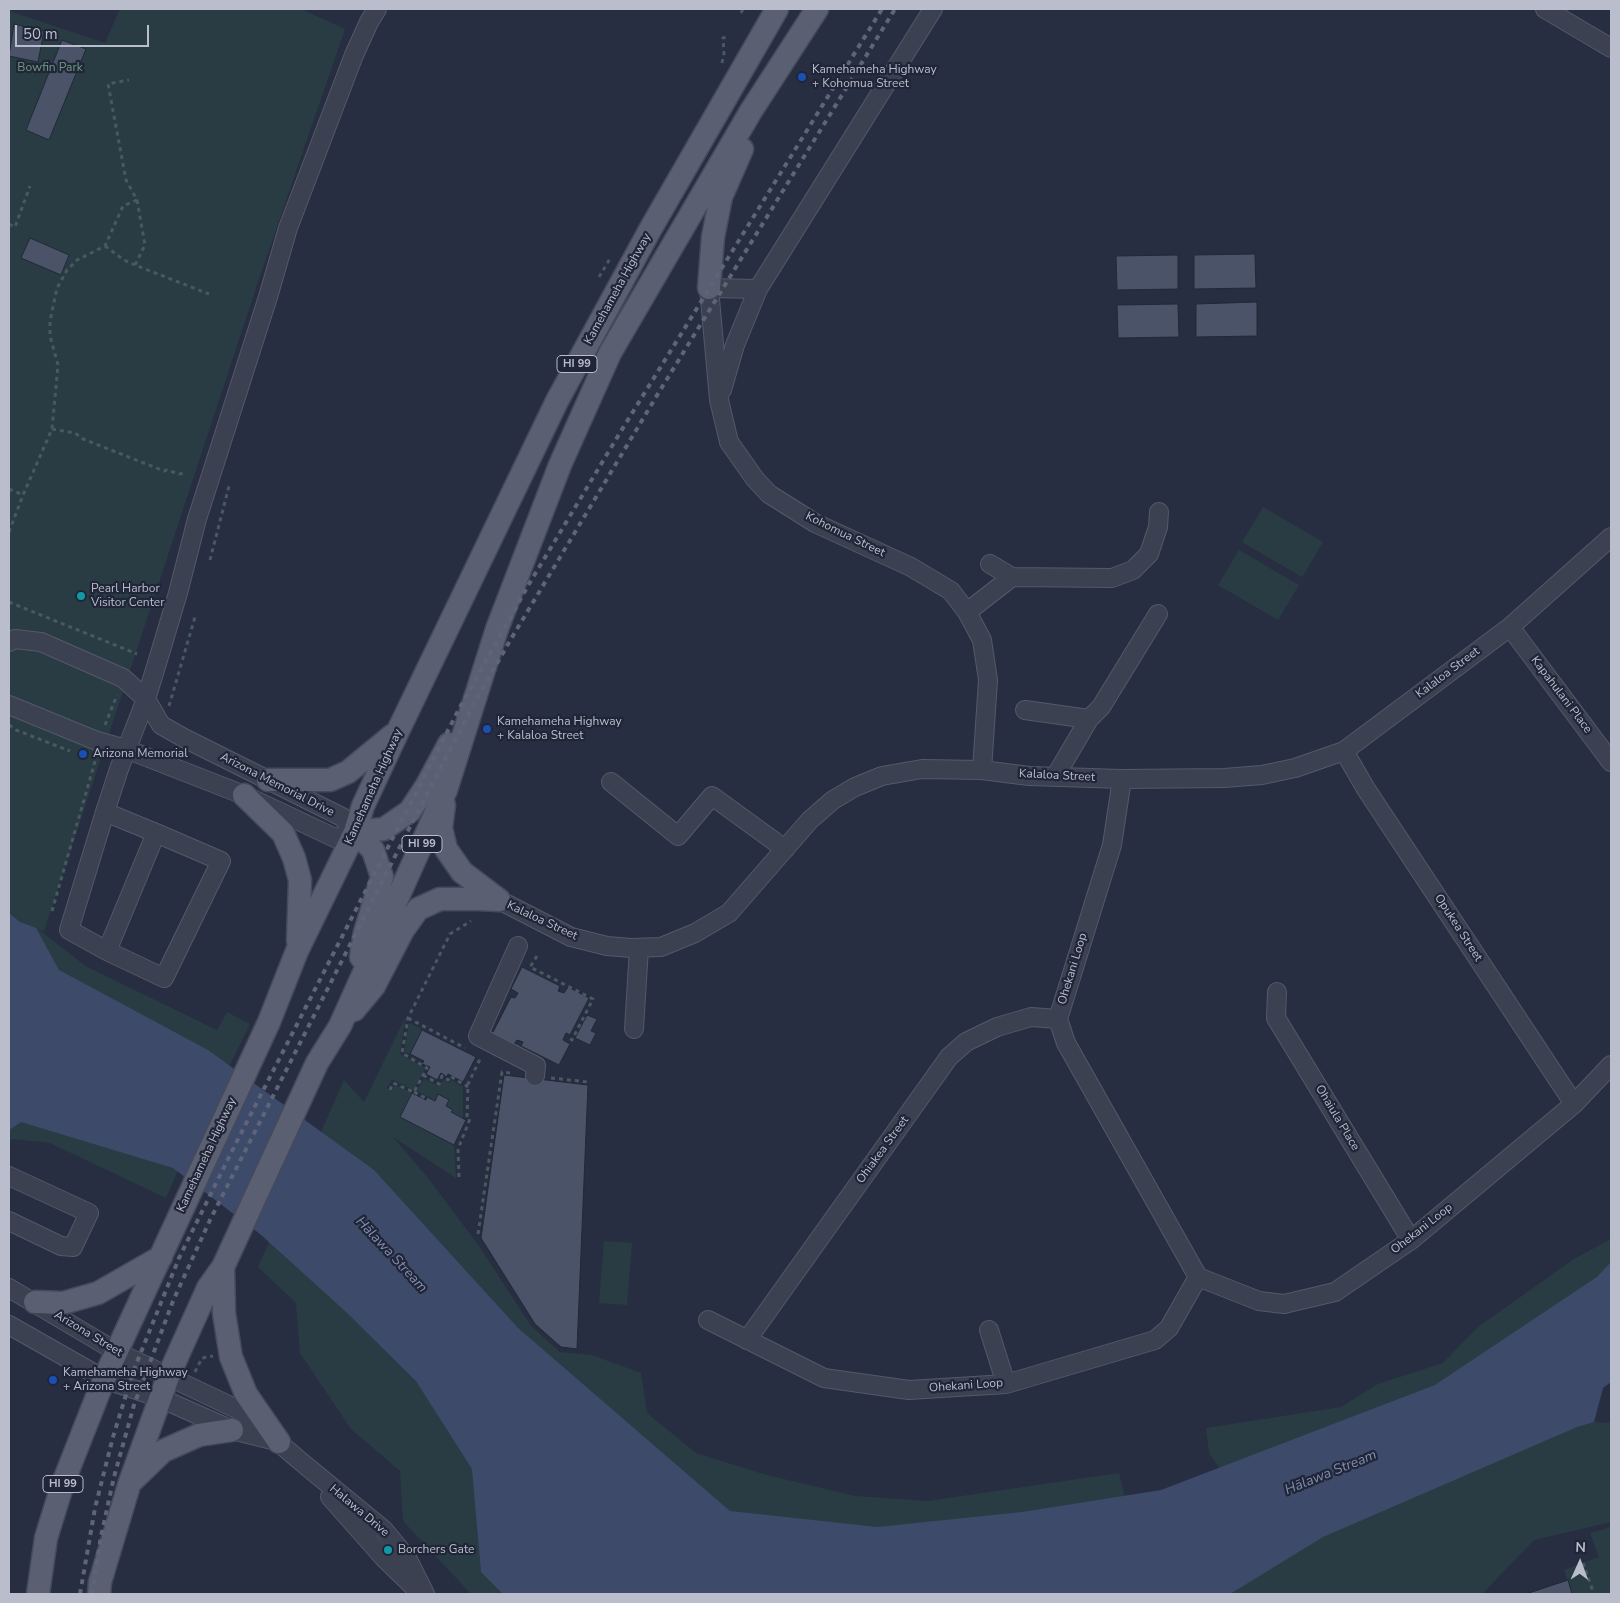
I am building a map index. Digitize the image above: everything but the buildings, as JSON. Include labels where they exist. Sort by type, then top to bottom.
[{"type":"main road","name":"Kamehameha Highway","points":[[38,1594],[46,1538],[63,1483],[104,1379],[269,1022],[297,951],[355,832],[363,806],[557,401],[652,228],[777,9]]},
{"type":"main road","name":"Kamehameha Highway","points":[[99,1594],[100,1582],[130,1482],[164,1387],[208,1288],[223,1267],[317,1064],[340,1026],[446,790],[473,698],[497,629],[560,465],[610,354],[751,111],[817,9]]},
{"type":"main road","points":[[709,288],[713,237],[722,197],[742,149],[751,111]]},
{"type":"main road","points":[[355,832],[384,829],[410,811],[428,785],[473,698]]},
{"type":"main road","points":[[268,780],[330,780],[348,772],[398,731]]},
{"type":"main road","points":[[446,790],[441,828],[446,849],[462,872],[499,900]]},
{"type":"main road","points":[[244,795],[283,833],[294,858],[300,880],[297,951]]},
{"type":"main road","points":[[355,832],[373,850],[382,877],[365,932],[357,985]]},
{"type":"main road","points":[[340,1026],[374,986],[403,930],[418,909],[440,899],[478,898],[499,900]]},
{"type":"main road","points":[[35,1302],[63,1303],[98,1293],[161,1257]]},
{"type":"main road","points":[[223,1267],[224,1313],[231,1356],[246,1394],[279,1442]]},
{"type":"main road","points":[[130,1482],[163,1451],[198,1435],[232,1430]]},
{"type":"street","points":[[104,812],[221,861],[164,978],[107,951],[70,930],[104,812],[146,699],[178,593],[197,519],[268,297],[288,228],[354,55],[368,22],[377,9]]},
{"type":"street","points":[[719,400],[735,345],[758,289],[933,9]]},
{"type":"street","points":[[1545,9],[1611,48]]},
{"type":"street","points":[[709,288],[758,289]]},
{"type":"street","name":"Kohomua Street","points":[[709,288],[719,400],[729,442],[755,479],[769,494],[815,523],[911,567],[950,591],[967,612],[982,640],[988,680],[982,770]]},
{"type":"street","points":[[990,564],[1012,577],[1112,578],[1133,570],[1149,554],[1158,527],[1159,512]]},
{"type":"street","name":"Kalaloa Street","points":[[499,900],[571,937],[607,946],[661,947],[695,933],[729,913],[810,820],[833,800],[855,787],[882,776],[922,769],[982,770],[1029,776],[1122,779],[1224,778],[1262,775],[1295,768],[1344,751],[1510,627],[1611,537]]},
{"type":"street","points":[[967,612],[1012,577]]},
{"type":"street","points":[[1055,776],[1089,719],[1101,707],[1158,614]]},
{"type":"street","name":"Kapahulani Place","points":[[1510,627],[1611,762]]},
{"type":"street","name":"Arizona Memorial Drive","points":[[9,642],[15,639],[41,642],[123,678],[146,699],[161,725],[342,817],[355,832],[335,838],[244,795],[126,749],[97,741],[9,705]]},
{"type":"street","points":[[1025,710],[1089,719]]},
{"type":"street","name":"Opukea Street","points":[[1344,751],[1366,789],[1574,1104]]},
{"type":"street","name":"Ohekani Loop","points":[[1122,779],[1112,845],[1058,1019],[1066,1043],[1198,1277],[1259,1301],[1284,1304],[1335,1292],[1411,1240],[1574,1104],[1611,1065]]},
{"type":"street","points":[[610,782],[678,836],[712,796],[785,849]]},
{"type":"street","points":[[107,951],[156,833]]},
{"type":"street","points":[[518,946],[478,1036],[536,1066],[535,1076]]},
{"type":"street","points":[[634,1029],[639,948]]},
{"type":"street","name":"Ohaiula Place","points":[[1277,992],[1276,1018],[1411,1240]]},
{"type":"street","name":"Ohiakea Street","points":[[747,1340],[949,1057],[966,1042],[997,1027],[1031,1016],[1058,1019]]},
{"type":"street","points":[[9,1176],[89,1213],[73,1247],[61,1246],[9,1221]]},
{"type":"street","name":"Ohekani Loop","points":[[708,1320],[824,1378],[909,1390],[1006,1384],[1155,1340],[1169,1328],[1198,1277]]},
{"type":"street","name":"Arizona Street","points":[[9,1288],[117,1352],[164,1387]]},
{"type":"street","points":[[9,1325],[104,1379],[164,1387]]},
{"type":"street","points":[[990,1330],[1006,1384]]},
{"type":"street","name":"Halawa Drive","points":[[164,1387],[232,1430],[279,1442]]},
{"type":"street","name":"Halawa Drive","points":[[164,1387],[243,1412],[384,1530],[407,1558],[425,1594]]},
{"type":"street","name":"Halawa Drive","points":[[299,1460],[383,1557],[421,1594]]},
{"type":"path","points":[[741,13],[743,9]]},
{"type":"path","points":[[721,65],[724,53],[723,38],[726,38]]},
{"type":"path","points":[[129,80],[108,84],[126,180],[137,200],[145,245],[135,265]]},
{"type":"path","points":[[9,232],[10,225],[15,227],[30,186]]},
{"type":"path","points":[[9,532],[52,429],[58,365],[50,336],[50,321],[57,288],[67,270],[77,260],[106,246],[123,206],[137,200]]},
{"type":"path","points":[[106,246],[124,260],[209,294]]},
{"type":"path","points":[[596,283],[615,248]]},
{"type":"path","points":[[52,429],[76,433],[83,439],[164,471],[185,473]]},
{"type":"path","points":[[210,560],[230,486]]},
{"type":"path","points":[[9,489],[23,495]]},
{"type":"path","points":[[9,602],[138,654]]},
{"type":"path","points":[[168,712],[195,617]]},
{"type":"path","points":[[105,725],[118,692]]},
{"type":"path","points":[[9,725],[16,730],[79,754]]},
{"type":"path","points":[[52,911],[97,761],[88,758]]},
{"type":"path","points":[[414,1092],[427,1068],[402,1053],[408,1018],[450,934],[471,921]]},
{"type":"path","points":[[538,956],[530,967],[593,999],[572,1040],[568,1037]]},
{"type":"path","points":[[408,1018],[481,1056],[468,1087],[466,1117],[470,1119],[458,1149],[459,1177]]},
{"type":"path","points":[[478,1234],[502,1072],[513,1073]]},
{"type":"path","points":[[423,1075],[439,1084],[442,1076],[448,1080],[450,1076],[468,1087]]},
{"type":"path","points":[[390,1090],[393,1083],[427,1099]]},
{"type":"path","points":[[194,1374],[202,1358],[216,1356]]},
{"type":"path","points":[[1583,1563],[1594,1594]]},
{"type":"green space","name":"Pearl Harbor Visitor Center","points":[[120,9],[301,9],[345,29],[259,279],[44,931],[38,929],[87,967],[217,1030],[227,1012],[250,1024],[216,1093],[86,1004],[20,922],[9,913],[9,11],[105,43]]},
{"type":"green space","points":[[1263,507],[1323,542],[1302,577],[1242,542]]},
{"type":"green space","points":[[1239,550],[1299,585],[1278,620],[1218,585]]},
{"type":"green space","points":[[405,1018],[400,1054],[425,1068],[414,1090],[392,1079],[387,1088],[392,1091],[395,1085],[412,1093],[401,1117],[454,1145],[456,1178],[393,1137],[428,1178],[479,1246],[531,1326],[560,1352],[592,1355],[641,1373],[647,1413],[696,1453],[763,1474],[855,1496],[928,1501],[1119,1473],[1127,1506],[1096,1537],[671,1539],[314,1148],[344,1080],[364,1102]]},
{"type":"green space","points":[[409,1023],[422,1029],[410,1054],[404,1052]]},
{"type":"green space","points":[[424,1079],[439,1086],[443,1080],[449,1083],[451,1080],[463,1087],[463,1118],[451,1112],[452,1110],[446,1106],[449,1100],[438,1094],[435,1101],[417,1091]]},
{"type":"green space","points":[[9,1108],[199,1122],[166,1198],[50,1143],[12,1139],[9,1141]]},
{"type":"green space","points":[[288,1200],[500,1433],[540,1594],[471,1594],[403,1521],[400,1471],[351,1429],[300,1353],[296,1303],[258,1267]]},
{"type":"green space","points":[[1611,1239],[1611,1314],[1227,1479],[1209,1453],[1206,1428],[1341,1407],[1378,1384],[1443,1363],[1478,1327],[1574,1259]]},
{"type":"green space","points":[[604,1241],[632,1243],[627,1305],[599,1303]]},
{"type":"green space","points":[[1603,1388],[1594,1422],[1611,1423],[1611,1522],[1534,1540],[1482,1594],[1096,1594]]},
{"type":"green space","points":[[1611,1527],[1611,1594],[1572,1594],[1564,1570],[1599,1557],[1590,1533]]},
{"type":"water","name":"Hālawa Stream","points":[[9,913],[20,922],[36,928],[59,970],[208,1050],[374,1170],[518,1328],[730,1511],[877,1527],[1022,1512],[1161,1490],[1435,1385],[1597,1277],[1611,1262],[1611,1382],[1603,1388],[1594,1422],[1577,1427],[1323,1537],[1230,1594],[503,1594],[481,1572],[472,1469],[416,1381],[345,1311],[260,1234],[173,1168],[21,1122],[9,1130]]},
{"type":"railway","points":[[80,1594],[95,1508],[113,1437],[133,1372],[179,1258],[234,1147],[459,709],[529,584],[618,436],[882,9]]},
{"type":"railway","points":[[92,1594],[101,1536],[114,1477],[134,1405],[173,1301],[210,1220],[476,700],[659,392],[895,9]]},
{"type":"place","name":"Kamehameha Highway + Kohomua Street","points":[[802,77]]},
{"type":"place","name":"Pearl Harbor Visitor Center","points":[[81,596]]},
{"type":"place","name":"Kamehameha Highway + Kalaloa Street","points":[[487,729]]},
{"type":"place","name":"Arizona Memorial","points":[[83,754]]},
{"type":"place","name":"Kamehameha Highway + Arizona Street","points":[[53,1380]]},
{"type":"place","name":"Borchers Gate","points":[[388,1550]]},
{"type":"park label","name":"Bowfin Park","points":[[50,68]]}]
